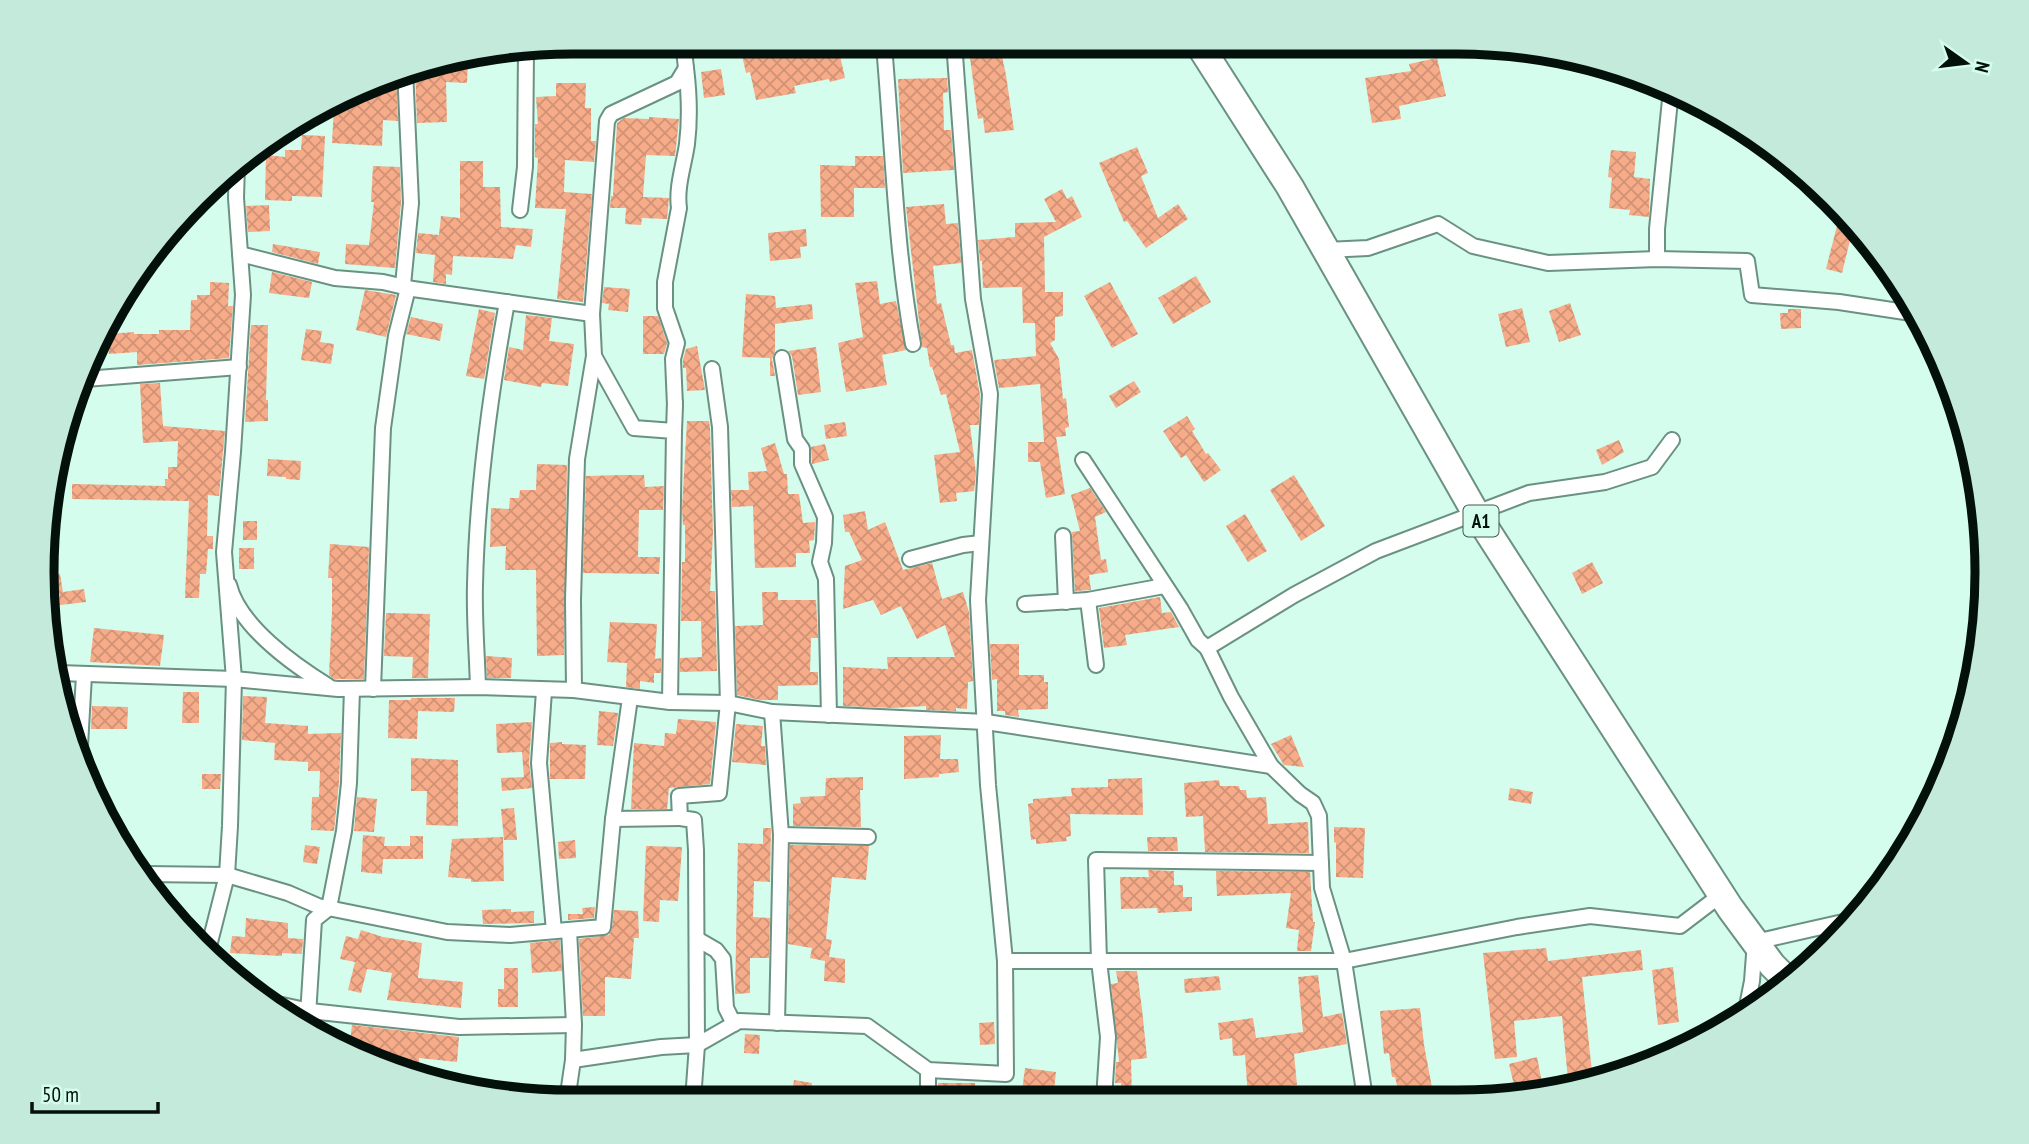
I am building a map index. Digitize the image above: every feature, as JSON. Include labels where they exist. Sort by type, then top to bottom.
[{"type":"highway","name":"A1","points":[[1205,54],[1290,187],[1475,512],[1722,894],[1782,975]]},
{"type":"street","points":[[670,702],[675,401],[673,359],[677,343],[665,308],[665,282],[679,208],[678,196],[687,140],[689,90],[684,54]]},
{"type":"street","points":[[885,54],[900,267],[913,344]]},
{"type":"street","points":[[573,1060],[661,1047],[697,1045],[738,1021],[867,1026],[928,1070],[1006,1074],[1005,961],[988,785],[979,613],[990,394],[973,299],[955,54]]},
{"type":"street","points":[[520,210],[525,167],[526,56]]},
{"type":"street","points":[[574,691],[573,600],[578,460],[594,356],[592,314],[607,121],[611,114],[677,83],[686,68]]},
{"type":"street","points":[[373,690],[383,428],[396,336],[407,292],[403,285],[411,203],[406,82]]},
{"type":"street","points":[[1657,259],[1657,229],[1670,101]]},
{"type":"street","points":[[210,942],[227,875],[234,679],[223,552],[243,295],[237,178]]},
{"type":"street","points":[[1326,250],[1368,248],[1438,224],[1474,246],[1548,262],[1657,259],[1747,261],[1752,295],[1839,302],[1904,312]]},
{"type":"street","points":[[240,254],[335,278],[403,285],[413,289],[592,314]]},
{"type":"street","points":[[478,687],[475,586],[480,502],[492,386],[507,302]]},
{"type":"street","points":[[594,356],[634,428],[674,431]]},
{"type":"street","points":[[782,358],[795,439],[802,449],[802,464],[825,517],[820,562],[826,579],[830,715]]},
{"type":"street","points":[[92,378],[239,368]]},
{"type":"street","points":[[680,818],[679,796],[719,793],[728,703],[720,426],[712,369]]},
{"type":"street","points":[[1208,648],[1294,595],[1376,551],[1529,493],[1605,482],[1652,467],[1672,440]]},
{"type":"street","points":[[1083,460],[1198,640],[1208,648],[1231,698],[1271,766],[1313,803],[1319,816],[1322,888],[1344,961],[1364,1090]]},
{"type":"street","points":[[1063,536],[1066,602]]},
{"type":"street","points":[[910,559],[981,543]]},
{"type":"street","points":[[223,552],[230,590],[248,621],[285,656],[332,688]]},
{"type":"street","points":[[1025,604],[1088,600],[1164,586]]},
{"type":"street","points":[[1088,600],[1096,665]]},
{"type":"street","points":[[64,673],[234,679],[373,690],[478,687],[574,691],[670,702],[728,703],[772,712],[986,722],[1271,766]]},
{"type":"street","points":[[81,734],[84,675]]},
{"type":"street","points":[[309,1018],[313,920],[329,908],[344,831],[349,783],[352,689]]},
{"type":"street","points":[[544,691],[539,763],[574,1026],[569,1090]]},
{"type":"street","points":[[152,874],[227,875],[288,893],[318,906],[447,932],[510,935],[603,927],[613,819],[630,698]]},
{"type":"street","points":[[772,712],[781,835],[776,1023]]},
{"type":"street","points":[[613,819],[695,820],[697,1045],[694,1090]]},
{"type":"street","points":[[781,835],[868,837]]},
{"type":"street","points":[[1105,1090],[1108,1037],[1099,961],[1096,860],[1321,863]]},
{"type":"street","points":[[1005,961],[1344,961],[1517,927],[1590,916],[1680,926],[1722,894]]},
{"type":"street","points":[[1748,1000],[1755,942],[1836,924]]},
{"type":"street","points":[[697,939],[716,950],[723,959],[726,1008],[734,1024]]},
{"type":"street","points":[[292,1007],[459,1027],[574,1026]]},
{"type":"street","points":[[928,1070],[928,1090]]},
{"type":"building","points":[[742,54],[840,54],[845,78],[794,86],[796,93],[756,100],[750,72],[746,73]]},
{"type":"building","points":[[970,54],[1001,54],[1014,130],[985,133],[983,118],[978,119]]},
{"type":"building","points":[[1437,58],[1446,96],[1399,106],[1401,119],[1372,123],[1365,78],[1411,71],[1409,64]]},
{"type":"building","points":[[468,65],[467,83],[446,82],[447,122],[417,123],[415,79]]},
{"type":"building","points":[[721,69],[725,95],[704,98],[701,72]]},
{"type":"building","points":[[947,78],[948,92],[943,93],[944,130],[951,130],[954,170],[903,173],[898,79]]},
{"type":"building","points":[[556,83],[586,83],[585,108],[591,108],[591,141],[596,141],[594,162],[565,160],[564,192],[592,194],[583,302],[557,299],[566,209],[535,208],[538,158],[535,157],[535,124],[538,124],[536,97],[556,96]]},
{"type":"building","points":[[397,86],[398,121],[383,120],[382,146],[332,143],[334,113]]},
{"type":"building","points":[[624,118],[679,119],[675,156],[646,155],[643,197],[669,198],[667,219],[642,218],[641,225],[625,224],[626,208],[610,208],[617,123]]},
{"type":"building","points":[[302,135],[325,136],[322,197],[292,196],[292,201],[265,200],[266,155],[285,157],[285,150],[301,150]]},
{"type":"building","points":[[1137,147],[1148,173],[1141,176],[1158,218],[1178,204],[1188,219],[1146,248],[1127,221],[1124,222],[1099,163]]},
{"type":"building","points":[[1611,150],[1636,152],[1634,177],[1650,179],[1649,217],[1629,215],[1630,210],[1609,208]]},
{"type":"building","points":[[855,156],[883,156],[885,188],[854,188],[854,217],[821,217],[820,165],[855,166]]},
{"type":"building","points":[[460,161],[483,161],[483,187],[500,187],[501,227],[533,229],[531,247],[516,245],[513,259],[453,256],[452,275],[446,274],[446,284],[433,282],[435,255],[416,253],[418,233],[439,235],[441,216],[460,218]]},
{"type":"building","points":[[373,166],[400,167],[401,203],[395,268],[345,264],[346,244],[369,245],[374,202],[371,202]]},
{"type":"building","points":[[1062,189],[1067,199],[1072,196],[1082,217],[1044,237],[1045,292],[1063,292],[1063,316],[1055,317],[1055,340],[1050,343],[1059,359],[1069,427],[1065,428],[1066,436],[1056,437],[1065,494],[1046,498],[1040,462],[1028,462],[1028,442],[1044,442],[1040,384],[999,388],[994,360],[1036,356],[1035,323],[1023,323],[1022,287],[983,288],[978,240],[1015,237],[1015,223],[1056,222],[1044,199]]},
{"type":"building","points":[[944,204],[946,224],[958,223],[961,263],[933,266],[937,304],[941,303],[955,353],[972,350],[980,395],[979,425],[970,425],[976,474],[974,491],[956,493],[957,501],[940,503],[934,455],[960,452],[946,394],[941,395],[930,367],[927,348],[922,347],[906,207]]},
{"type":"building","points":[[269,205],[270,231],[248,232],[246,206]]},
{"type":"building","points":[[1838,222],[1851,237],[1842,273],[1826,269]]},
{"type":"building","points":[[806,229],[807,246],[800,247],[801,258],[770,261],[768,233]]},
{"type":"building","points":[[273,244],[320,252],[318,264],[272,252]]},
{"type":"building","points":[[272,272],[312,282],[309,298],[269,293]]},
{"type":"building","points":[[1196,276],[1211,302],[1173,324],[1158,298]]},
{"type":"building","points":[[877,281],[880,304],[896,301],[906,350],[882,355],[887,385],[846,392],[838,343],[863,337],[855,283]]},
{"type":"building","points":[[210,282],[229,283],[228,306],[233,306],[229,358],[137,365],[137,352],[109,354],[108,343],[113,334],[159,334],[159,330],[190,330],[191,300],[197,300],[197,295],[210,295]]},
{"type":"building","points":[[1110,282],[1138,334],[1112,348],[1084,296]]},
{"type":"building","points":[[604,287],[630,289],[628,312],[608,310],[609,304],[602,303]]},
{"type":"building","points":[[365,290],[396,295],[386,337],[356,330]]},
{"type":"building","points":[[746,294],[775,296],[776,308],[812,304],[813,319],[775,324],[775,351],[772,359],[775,376],[770,376],[770,358],[742,357]]},
{"type":"building","points":[[1570,303],[1581,335],[1559,342],[1549,311]]},
{"type":"building","points":[[1522,308],[1530,342],[1506,347],[1498,314]]},
{"type":"building","points":[[479,309],[495,313],[484,379],[466,376]]},
{"type":"building","points":[[1788,309],[1801,309],[1801,328],[1781,329],[1780,313],[1788,313]]},
{"type":"building","points":[[526,315],[552,318],[549,341],[574,344],[568,386],[542,383],[541,387],[504,380],[509,347],[523,350]]},
{"type":"building","points":[[643,316],[658,316],[667,343],[664,354],[643,354]]},
{"type":"building","points":[[411,317],[443,324],[440,341],[406,334]]},
{"type":"building","points":[[251,325],[268,325],[268,421],[245,422]]},
{"type":"building","points":[[306,329],[322,331],[320,342],[334,344],[331,364],[301,360]]},
{"type":"building","points":[[697,346],[705,390],[687,391],[683,360],[686,349]]},
{"type":"building","points":[[816,347],[821,392],[798,395],[792,356],[788,351]]},
{"type":"building","points":[[1134,381],[1141,392],[1116,408],[1109,396]]},
{"type":"building","points":[[160,383],[163,426],[225,431],[219,496],[208,495],[207,536],[213,536],[213,549],[208,549],[206,574],[200,574],[199,598],[185,598],[189,501],[72,499],[72,484],[165,486],[168,467],[177,467],[178,441],[143,443],[140,384]]},
{"type":"building","points":[[1187,416],[1195,429],[1192,431],[1206,454],[1208,453],[1221,470],[1204,482],[1186,455],[1181,458],[1163,431]]},
{"type":"building","points":[[687,421],[709,421],[710,428],[713,533],[710,591],[715,591],[717,671],[680,672],[680,658],[702,657],[701,621],[681,621],[682,562],[685,562],[682,509]]},
{"type":"building","points":[[845,422],[847,436],[826,439],[824,425]]},
{"type":"building","points":[[1619,440],[1624,452],[1602,465],[1596,450]]},
{"type":"building","points":[[775,443],[784,474],[787,474],[788,494],[799,494],[803,523],[815,522],[814,540],[809,541],[810,553],[796,553],[796,567],[755,568],[753,506],[732,507],[731,490],[749,490],[748,472],[767,471],[761,448]]},
{"type":"building","points":[[825,444],[829,460],[812,464],[811,447]]},
{"type":"building","points":[[268,459],[301,461],[300,480],[267,476]]},
{"type":"building","points":[[537,464],[567,465],[564,655],[537,656],[536,570],[505,570],[506,546],[490,547],[491,508],[509,509],[510,498],[519,498],[520,490],[536,490]]},
{"type":"building","points":[[644,475],[645,487],[664,486],[663,510],[639,510],[638,557],[660,557],[659,574],[583,573],[586,476]]},
{"type":"building","points":[[1294,475],[1325,526],[1301,541],[1270,490]]},
{"type":"building","points":[[1090,488],[1106,512],[1095,517],[1101,560],[1106,559],[1108,572],[1089,575],[1091,590],[1075,591],[1072,532],[1080,531],[1071,495]]},
{"type":"building","points":[[865,511],[868,530],[885,522],[903,570],[932,563],[942,599],[963,592],[969,612],[973,681],[968,682],[967,709],[956,708],[956,711],[926,710],[926,706],[843,706],[843,667],[888,669],[887,657],[955,657],[945,625],[917,639],[901,606],[881,615],[873,600],[843,609],[845,566],[862,560],[849,532],[845,532],[843,515]]},
{"type":"building","points":[[1245,514],[1267,551],[1248,562],[1226,526]]},
{"type":"building","points":[[243,521],[257,521],[257,540],[243,540]]},
{"type":"building","points":[[330,544],[369,547],[364,679],[334,679],[329,675],[332,611],[332,578],[328,578]]},
{"type":"building","points":[[239,548],[254,548],[254,569],[239,569]]},
{"type":"building","points":[[1592,562],[1603,583],[1582,594],[1572,573]]},
{"type":"building","points":[[54,574],[60,574],[63,592],[84,589],[86,602],[55,606]]},
{"type":"building","points":[[762,592],[778,592],[778,600],[816,600],[818,638],[811,638],[810,672],[818,672],[818,685],[778,686],[778,700],[760,700],[737,695],[735,626],[763,625]]},
{"type":"building","points":[[1160,597],[1162,613],[1171,612],[1179,627],[1125,635],[1127,645],[1104,648],[1099,608]]},
{"type":"building","points":[[386,613],[430,614],[428,678],[412,678],[413,657],[384,656]]},
{"type":"building","points":[[610,622],[657,624],[655,659],[661,658],[661,673],[654,673],[654,683],[640,681],[640,689],[626,687],[627,663],[607,662]]},
{"type":"building","points":[[94,628],[164,635],[160,666],[90,662]]},
{"type":"building","points":[[990,644],[1019,644],[1019,675],[1044,675],[1044,682],[1048,682],[1048,709],[1018,710],[1019,717],[1005,715],[1005,711],[997,711],[997,679],[992,680]]},
{"type":"building","points":[[486,656],[512,658],[511,678],[487,678]]},
{"type":"building","points":[[183,692],[199,692],[199,723],[182,723]]},
{"type":"building","points":[[243,696],[267,697],[265,723],[308,726],[308,734],[341,733],[334,831],[311,830],[312,797],[319,797],[320,771],[308,771],[308,762],[274,760],[275,743],[242,740]]},
{"type":"building","points":[[455,698],[454,712],[418,711],[417,739],[388,738],[389,700]]},
{"type":"building","points":[[92,706],[128,707],[127,729],[91,729]]},
{"type":"building","points":[[599,711],[618,713],[613,746],[597,745]]},
{"type":"building","points":[[678,719],[716,722],[710,784],[669,788],[667,809],[631,809],[634,743],[664,746],[665,733],[676,734]]},
{"type":"building","points":[[532,722],[529,762],[532,788],[502,791],[501,778],[524,777],[522,752],[497,753],[496,724]]},
{"type":"building","points":[[736,724],[763,726],[761,746],[765,746],[766,765],[732,762]]},
{"type":"building","points":[[941,735],[940,759],[958,759],[959,772],[939,774],[939,777],[904,779],[904,736]]},
{"type":"building","points":[[1291,735],[1304,767],[1284,765],[1271,744]]},
{"type":"building","points":[[550,743],[586,745],[585,779],[550,779]]},
{"type":"building","points":[[411,758],[458,760],[458,826],[426,825],[427,791],[411,791]]},
{"type":"building","points":[[202,774],[221,774],[220,789],[202,789]]},
{"type":"building","points":[[863,777],[863,790],[860,790],[861,827],[793,826],[793,804],[801,803],[800,797],[825,796],[826,778]]},
{"type":"building","points":[[1142,778],[1143,815],[1070,814],[1071,836],[1066,837],[1067,841],[1036,844],[1036,839],[1031,840],[1028,804],[1033,803],[1033,799],[1072,796],[1071,788],[1108,787],[1108,779]]},
{"type":"building","points":[[1219,780],[1220,786],[1239,786],[1240,790],[1246,790],[1247,798],[1266,797],[1268,824],[1308,822],[1309,853],[1205,852],[1203,816],[1186,817],[1184,783]]},
{"type":"building","points":[[1510,788],[1533,792],[1531,804],[1508,800]]},
{"type":"building","points":[[357,797],[377,799],[374,832],[354,831]]},
{"type":"building","points":[[514,808],[517,840],[504,840],[501,809]]},
{"type":"building","points":[[1334,827],[1365,828],[1363,878],[1336,877]]},
{"type":"building","points":[[763,828],[771,828],[770,882],[754,881],[753,917],[770,918],[769,958],[750,958],[750,993],[735,994],[738,843],[763,844]]},
{"type":"building","points":[[363,835],[385,837],[384,846],[410,846],[410,836],[423,836],[423,859],[383,859],[382,874],[361,872]]},
{"type":"building","points":[[503,837],[504,881],[471,882],[471,879],[448,877],[452,839]]},
{"type":"building","points":[[1147,837],[1177,837],[1178,851],[1148,851]]},
{"type":"building","points":[[575,840],[576,858],[559,859],[558,842]]},
{"type":"building","points":[[305,845],[320,847],[317,864],[303,862]]},
{"type":"building","points":[[790,845],[869,846],[866,880],[832,877],[826,939],[832,940],[829,957],[845,959],[845,983],[824,981],[825,961],[810,958],[812,948],[788,944]]},
{"type":"building","points":[[646,846],[682,847],[678,901],[660,900],[659,922],[643,921]]},
{"type":"building","points":[[1148,870],[1174,871],[1174,885],[1183,885],[1183,897],[1192,897],[1192,911],[1158,913],[1157,908],[1121,909],[1120,877],[1149,877]]},
{"type":"building","points":[[1216,871],[1310,872],[1315,922],[1311,951],[1297,951],[1299,930],[1286,928],[1291,893],[1217,896]]},
{"type":"building","points":[[595,907],[594,918],[568,920],[568,914],[583,914],[582,908]]},
{"type":"building","points":[[511,909],[511,912],[534,911],[534,923],[483,924],[482,910]]},
{"type":"building","points":[[614,910],[638,911],[639,938],[634,938],[631,979],[605,977],[605,1016],[583,1016],[579,939],[609,935]]},
{"type":"building","points":[[246,918],[288,923],[288,938],[303,939],[302,954],[282,953],[282,956],[230,953],[232,936],[245,937]]},
{"type":"building","points":[[361,930],[383,937],[422,943],[418,978],[463,982],[461,1008],[387,1000],[392,973],[367,969],[361,993],[348,990],[355,962],[340,959],[346,936],[358,939]]},
{"type":"building","points":[[560,940],[562,971],[532,973],[530,943]]},
{"type":"building","points":[[1546,948],[1548,961],[1641,950],[1643,970],[1582,977],[1592,1072],[1568,1078],[1562,1016],[1514,1021],[1517,1057],[1495,1059],[1483,953]]},
{"type":"building","points":[[1673,967],[1679,1022],[1658,1025],[1652,970]]},
{"type":"building","points":[[504,968],[518,968],[518,1007],[498,1007],[498,989],[504,989]]},
{"type":"building","points":[[1116,971],[1137,971],[1147,1058],[1131,1060],[1132,1090],[1122,1090],[1121,1083],[1115,1083],[1116,1062],[1119,1062],[1111,984],[1118,983]]},
{"type":"building","points":[[1318,975],[1323,1017],[1342,1013],[1347,1044],[1294,1054],[1297,1085],[1278,1087],[1278,1090],[1247,1090],[1245,1055],[1233,1056],[1232,1038],[1220,1040],[1218,1023],[1253,1018],[1256,1038],[1303,1032],[1298,977]]},
{"type":"building","points":[[1219,976],[1221,990],[1185,993],[1184,979]]},
{"type":"building","points":[[1420,1008],[1432,1090],[1398,1090],[1395,1077],[1392,1077],[1389,1053],[1384,1054],[1380,1011]]},
{"type":"building","points":[[994,1022],[995,1044],[980,1045],[979,1023]]},
{"type":"building","points":[[352,1025],[459,1037],[457,1062],[419,1058],[419,1062],[403,1061],[350,1039]]},
{"type":"building","points":[[745,1034],[760,1035],[759,1054],[744,1053]]},
{"type":"building","points":[[1537,1057],[1542,1082],[1514,1086],[1509,1064]]},
{"type":"building","points":[[1025,1068],[1056,1072],[1054,1090],[1022,1090]]},
{"type":"building","points":[[794,1080],[812,1083],[811,1090],[792,1090]]},
{"type":"building","points":[[938,1083],[975,1083],[975,1090],[938,1090]]}]
